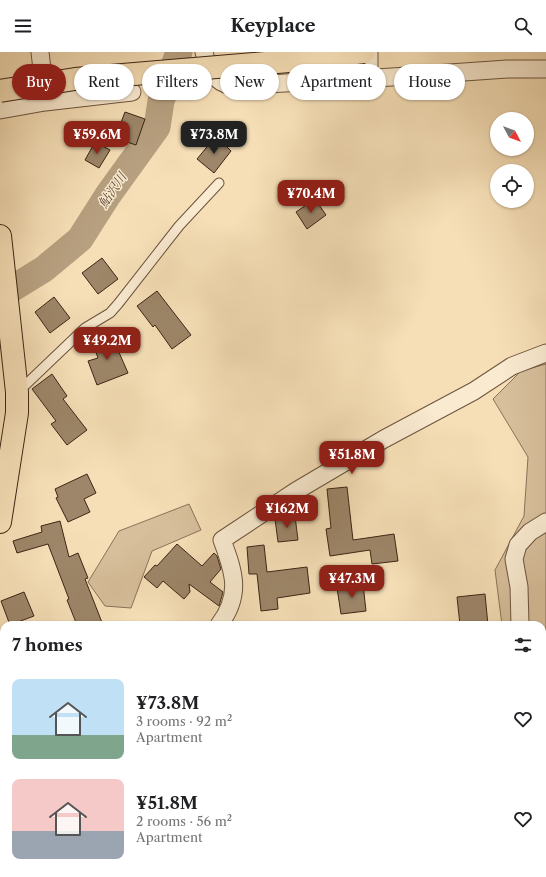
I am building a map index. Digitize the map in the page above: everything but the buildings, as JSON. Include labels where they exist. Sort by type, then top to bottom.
[{"type":"highway","points":[[0,91],[75,79],[289,61],[364,52]]},
{"type":"highway","points":[[0,522],[15,428],[17,392],[1,242]]},
{"type":"street","points":[[40,52],[45,102]]},
{"type":"street","points":[[204,52],[212,75],[223,84],[232,86],[287,83]]},
{"type":"street","points":[[369,52],[369,64]]},
{"type":"street","points":[[386,78],[507,69],[546,69]]},
{"type":"street","points":[[0,110],[74,99]]},
{"type":"street","points":[[222,621],[226,617],[234,596],[233,571],[222,540],[296,491],[384,439],[474,391],[512,366],[546,353]]},
{"type":"street","points":[[520,621],[519,587],[514,559],[518,545],[530,532],[546,522]]},
{"type":"lane","points":[[17,392],[84,328],[110,313],[179,226],[219,183]]},
{"type":"shaded area","points":[[546,364],[546,621],[501,621],[495,570],[524,516],[528,457],[493,399],[521,371]]},
{"type":"shaded area","points":[[189,504],[201,530],[152,551],[131,608],[105,606],[88,582],[119,531]]},
{"type":"waterway","name":"鮎沢川","points":[[0,296],[44,269],[80,239],[108,195],[157,127],[161,101],[179,52]]}]
